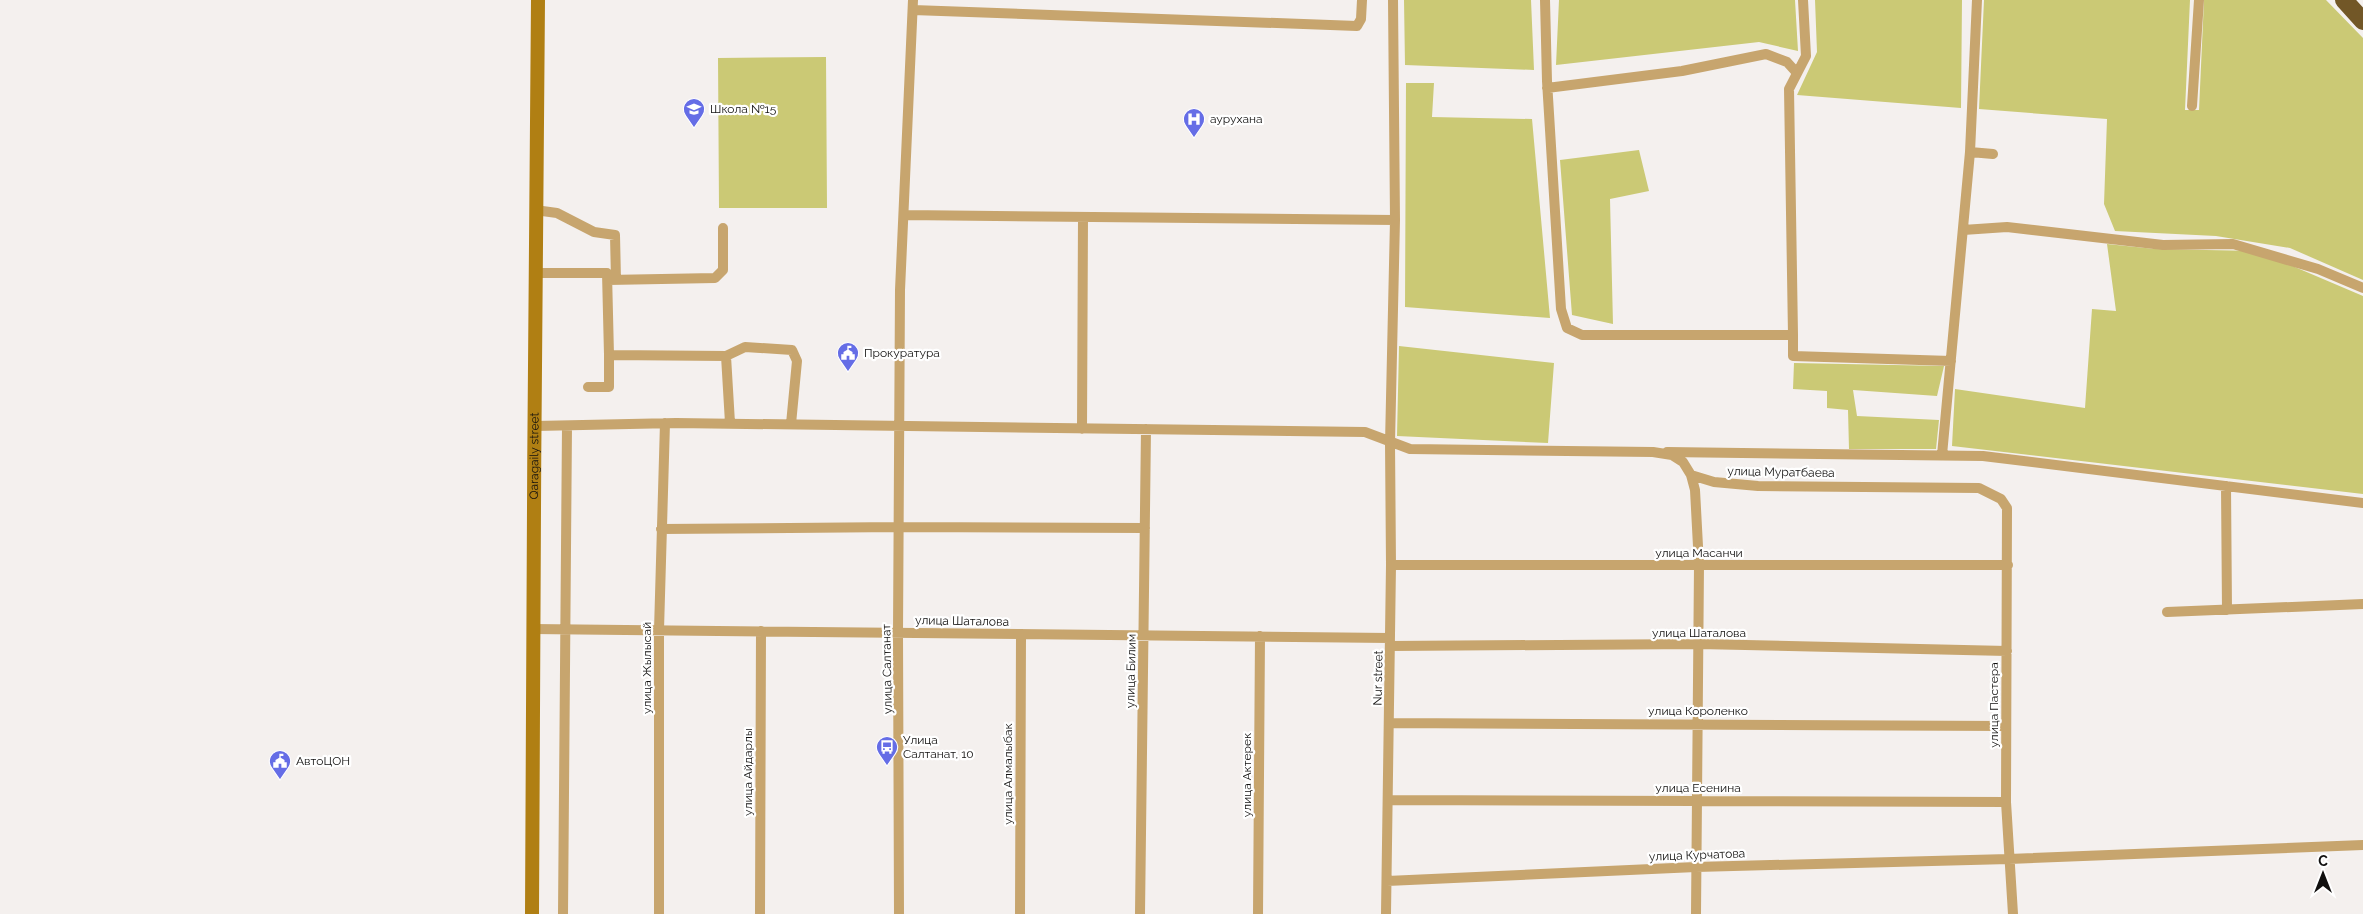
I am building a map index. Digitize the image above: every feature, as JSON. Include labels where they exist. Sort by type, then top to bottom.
[{"type":"highway","points":[[2344,0],[2363,21]]},
{"type":"street","name":"Qaragaily street","points":[[532,914],[536,426],[534,273],[538,0]]},
{"type":"street","points":[[913,5],[1357,26],[1361,18],[1362,0]]},
{"type":"street","name":"Nur street","points":[[1386,914],[1390,723],[1390,443],[1395,220],[1393,0]]},
{"type":"street","points":[[1544,0],[1547,88],[1561,309],[1567,328],[1582,335],[1793,335]]},
{"type":"street","points":[[1803,0],[1806,56],[1789,89],[1794,356],[1951,361]]},
{"type":"street","points":[[1942,456],[1970,152],[1976,0]]},
{"type":"street","points":[[2192,106],[2199,0]]},
{"type":"street","name":"улица Салтанат","points":[[900,914],[898,633],[900,290],[913,5]]},
{"type":"street","points":[[1547,88],[1682,71],[1766,54],[1787,62],[1797,73]]},
{"type":"street","points":[[1970,152],[1993,154]]},
{"type":"street","points":[[535,210],[558,213],[594,232],[615,235],[609,387],[588,387]]},
{"type":"street","points":[[904,215],[1395,220]]},
{"type":"street","points":[[1082,428],[1083,217]]},
{"type":"street","points":[[1963,230],[2007,227],[2163,245],[2233,244],[2318,269],[2363,288]]},
{"type":"street","points":[[612,280],[714,278],[723,270],[723,228]]},
{"type":"street","points":[[534,273],[608,273],[612,280]]},
{"type":"street","points":[[609,355],[726,356],[745,347],[792,350],[797,361],[791,424]]},
{"type":"street","points":[[726,356],[730,423]]},
{"type":"street","points":[[536,426],[664,423],[900,424],[1365,432],[1410,449],[1983,456],[2363,503]]},
{"type":"street","name":"улица Жылысай","points":[[659,914],[659,630],[664,423]]},
{"type":"street","points":[[564,914],[566,426]]},
{"type":"street","name":"улица Билим","points":[[1140,914],[1146,429]]},
{"type":"street","points":[[1653,452],[1672,455],[1683,462],[1691,475],[1695,490],[1699,566],[1696,914]]},
{"type":"street","name":"улица Муратбаева","points":[[1691,475],[1714,482],[1758,486],[1979,488],[2000,499]]},
{"type":"street","points":[[2226,486],[2227,610]]},
{"type":"street","name":"улица Пастера","points":[[2000,499],[2007,508],[2006,802],[2013,914]]},
{"type":"street","points":[[661,529],[899,527],[1145,528]]},
{"type":"street","name":"улица Масанчи","points":[[1391,565],[2008,566]]},
{"type":"street","points":[[2167,612],[2363,604]]},
{"type":"street","name":"улица Шаталова","points":[[533,629],[1144,634],[1260,636],[1390,642],[1698,644],[2007,651]]},
{"type":"street","name":"улица Айдарлы","points":[[760,914],[761,631]]},
{"type":"street","name":"улица Алмалыбак","points":[[1020,914],[1021,634]]},
{"type":"street","name":"улица Актерек","points":[[1258,914],[1260,636]]},
{"type":"street","name":"улица Короленко","points":[[1390,723],[2005,726]]},
{"type":"street","name":"улица Есенина","points":[[1389,800],[2006,802]]},
{"type":"street","name":"улица Курчатова","points":[[1387,881],[1696,866],[2009,859],[2363,845]]},
{"type":"shaded area","points":[[1404,0],[1531,0],[1534,70],[1405,65]]},
{"type":"shaded area","points":[[1559,0],[1795,0],[1798,51],[1759,42],[1556,65]]},
{"type":"shaded area","points":[[1815,0],[1962,0],[1961,108],[1797,95],[1817,52]]},
{"type":"shaded area","points":[[1984,0],[2190,0],[2185,110],[2199,110],[2204,0],[2326,0],[2363,38],[2363,280],[2290,248],[2216,236],[2115,231],[2104,204],[2107,119],[1979,109]]},
{"type":"shaded area","points":[[826,57],[827,208],[719,208],[718,58]]},
{"type":"shaded area","points":[[1406,83],[1434,83],[1432,117],[1532,119],[1550,318],[1405,307]]},
{"type":"shaded area","points":[[1639,150],[1649,191],[1610,199],[1613,324],[1572,315],[1560,160]]},
{"type":"shaded area","points":[[2107,244],[2155,249],[2257,251],[2363,296],[2363,494],[1952,446],[1955,389],[2085,408],[2092,309],[2116,311]]},
{"type":"shaded area","points":[[1399,346],[1554,363],[1548,443],[1397,436]]},
{"type":"shaded area","points":[[1794,363],[1944,366],[1937,396],[1853,390],[1857,416],[1939,420],[1936,449],[1849,449],[1848,410],[1827,408],[1827,391],[1793,389]]},
{"type":"place","name":"Школа №15","points":[[694,128]]},
{"type":"place","name":"аурухана","points":[[1194,138]]},
{"type":"place","name":"Прокуратура","points":[[848,372]]},
{"type":"place","name":"Улица Салтанат, 10","points":[[887,766]]},
{"type":"place","name":"АвтоЦОН","points":[[280,780]]}]
